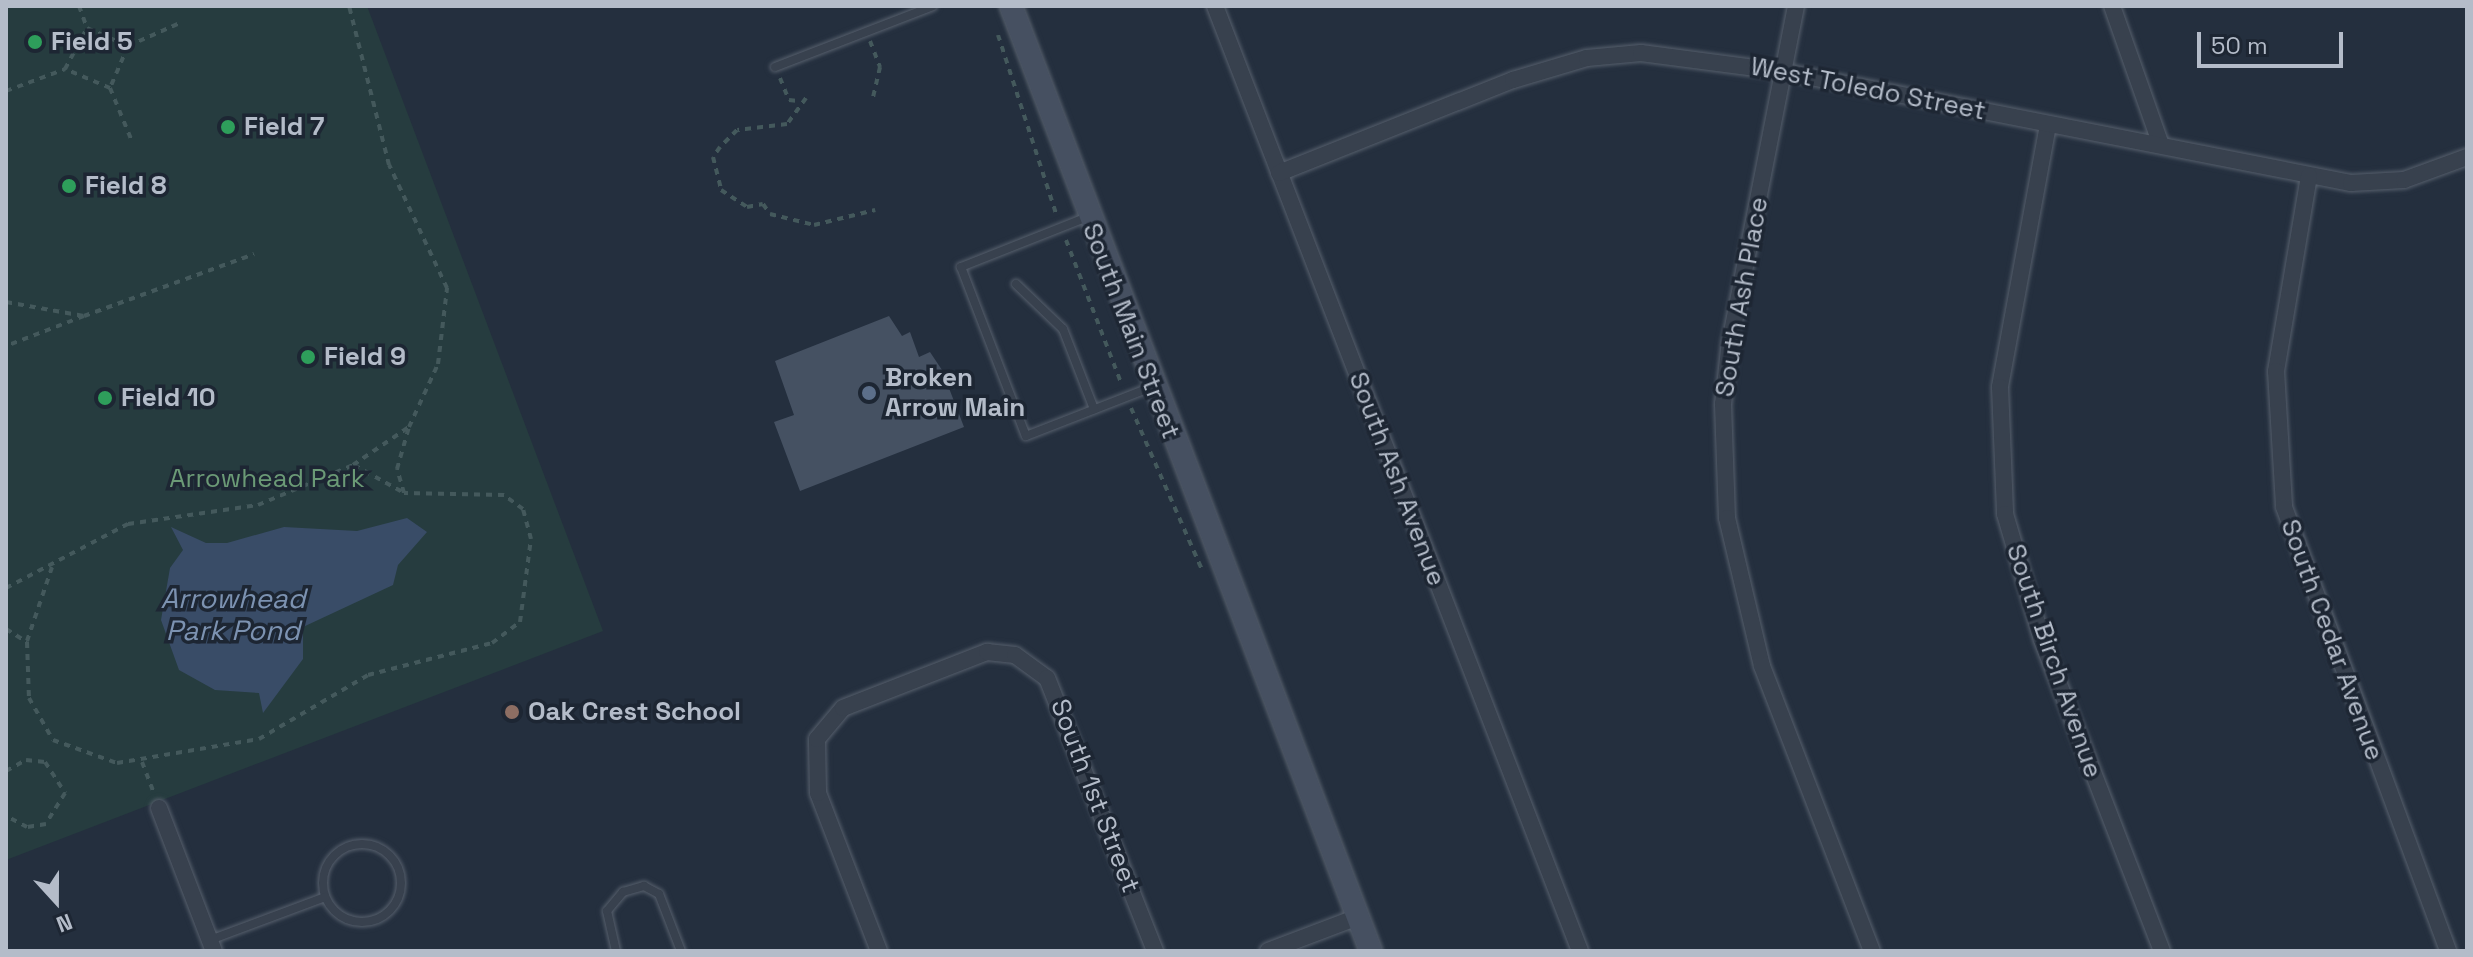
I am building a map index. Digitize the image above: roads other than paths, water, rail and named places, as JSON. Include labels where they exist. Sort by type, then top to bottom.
[{"type":"street","name":"South Main Street","points":[[1011,6],[1152,387],[1371,951]]},
{"type":"street","name":"South Ash Avenue","points":[[1215,6],[1580,951]]},
{"type":"street","name":"South Ash Place","points":[[1796,6],[1730,341],[1723,404],[1727,518],[1762,666],[1872,951]]},
{"type":"street","points":[[2112,6],[2161,145]]},
{"type":"street","name":"West Toledo Street","points":[[1279,173],[1513,80],[1587,58],[1668,54],[1785,72],[2309,176],[2386,182],[2467,157]]},
{"type":"street","name":"South Birch Avenue","points":[[2048,125],[2000,387],[2005,514],[2042,640],[2162,951]]},
{"type":"street","name":"South Cedar Avenue","points":[[2309,176],[2276,371],[2284,507],[2448,951]]},
{"type":"street","name":"South 1st Street","points":[[879,951],[814,778],[817,739],[829,720],[858,700],[987,652],[1015,655],[1047,678],[1058,698],[1155,951]]},
{"type":"street","points":[[159,808],[212,946]]},
{"type":"street","points":[[1268,951],[1358,917]]},
{"type":"lane","points":[[775,67],[933,6]]},
{"type":"lane","points":[[1090,216],[961,267],[1026,436],[1152,387]]},
{"type":"lane","points":[[1016,284],[1063,329],[1094,409]]},
{"type":"lane","points":[[348,846],[378,847],[399,869],[398,899],[376,920],[346,920],[325,897],[326,867],[348,846]]},
{"type":"lane","points":[[616,951],[607,911],[623,892],[644,886],[659,894],[681,951]]},
{"type":"lane","points":[[212,946],[325,897]]},
{"type":"water","name":"Arrowhead Park Pond","points":[[407,518],[427,532],[398,565],[393,585],[303,627],[303,659],[263,713],[259,693],[215,690],[179,670],[161,620],[170,568],[183,550],[171,527],[206,543],[227,543],[284,527],[357,531]]},
{"type":"place","name":"Field 5","points":[[35,42]]},
{"type":"place","name":"Field 7","points":[[228,127]]},
{"type":"place","name":"Field 8","points":[[69,186]]},
{"type":"place","name":"Field 9","points":[[308,357]]},
{"type":"place","name":"Broken Arrow Main","points":[[869,393]]},
{"type":"place","name":"Field 10","points":[[105,398]]},
{"type":"place","name":"Oak Crest School","points":[[512,712]]},
{"type":"park label","name":"Arrowhead Park","points":[[267,479]]}]
